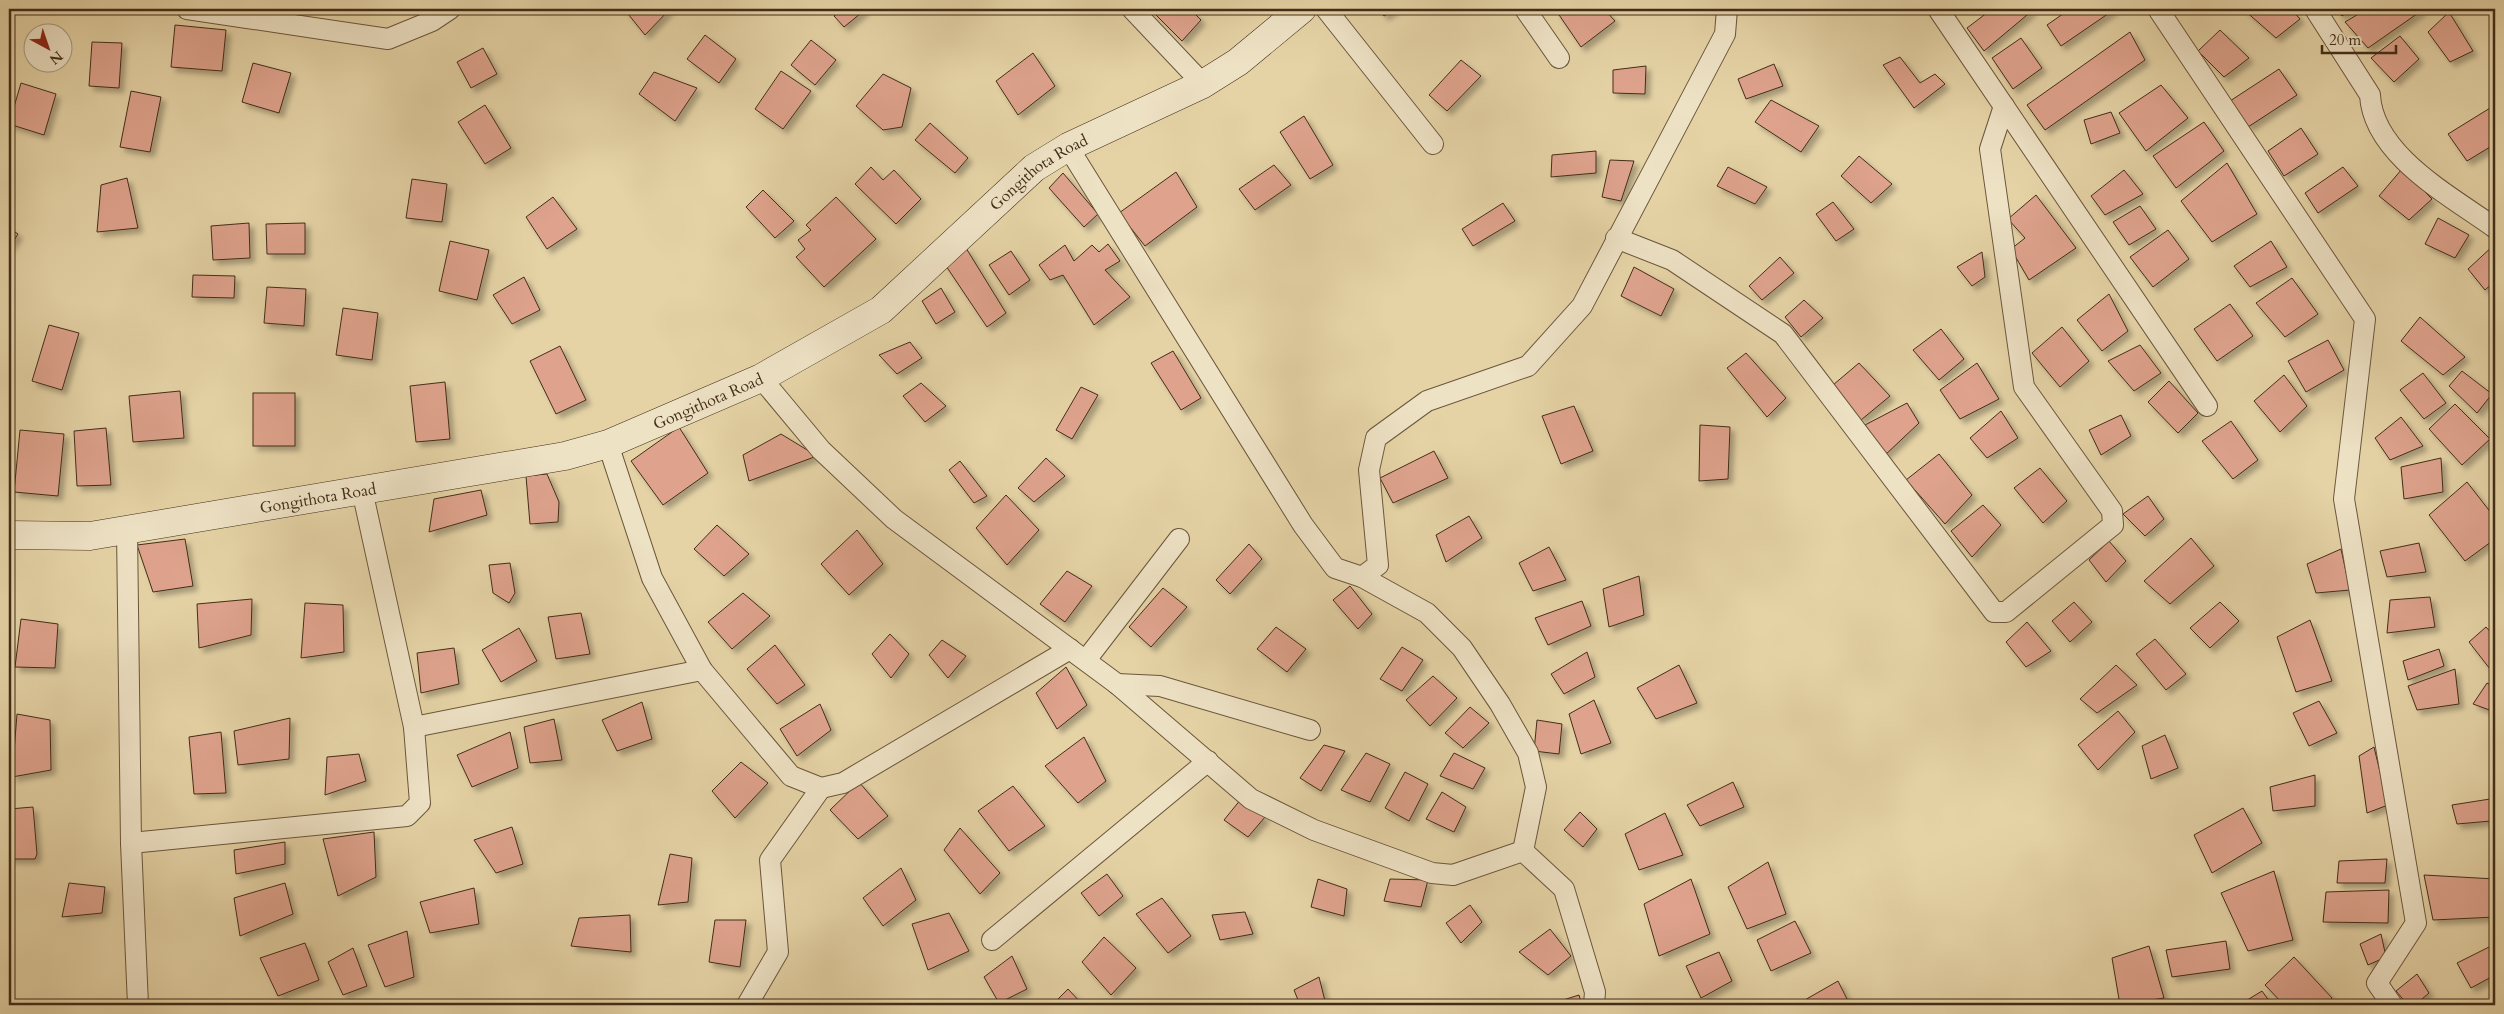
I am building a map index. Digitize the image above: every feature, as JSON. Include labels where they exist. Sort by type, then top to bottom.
[{"type":"street","points":[[187,9],[388,39],[432,21],[450,9]]},
{"type":"street","points":[[1132,9],[1203,84]]},
{"type":"street","name":"Gongithota Road","points":[[9,535],[90,536],[565,456],[608,444],[761,378],[881,310],[1034,168],[1068,147],[1203,84],[1238,62],[1302,9]]},
{"type":"street","points":[[1326,9],[1433,144]]},
{"type":"street","points":[[1525,9],[1559,58]]},
{"type":"street","points":[[1362,577],[1378,564],[1369,470],[1376,438],[1427,401],[1528,366],[1582,306],[1616,238],[1725,34],[1727,9]]},
{"type":"street","points":[[1938,9],[2207,406]]},
{"type":"street","points":[[2158,9],[2365,319],[2344,500],[2416,923],[2376,983],[2392,1005]]},
{"type":"street","points":[[2315,9],[2370,96],[2374,117],[2390,147],[2422,176],[2495,228]]},
{"type":"street","points":[[1616,238],[1672,260],[1783,334],[1994,612],[2006,612],[2113,526],[2112,511],[2024,386],[1990,149],[2004,106]]},
{"type":"street","points":[[1068,147],[1303,525],[1336,568],[1362,577],[1427,613],[1462,648],[1500,704],[1528,753],[1536,787],[1522,851]]},
{"type":"street","points":[[761,378],[821,450],[894,519],[1117,684],[1251,798],[1314,830],[1432,873],[1453,875],[1522,851]]},
{"type":"street","points":[[608,444],[652,578],[702,670],[791,776],[821,788],[843,783],[1078,654],[1179,538]]},
{"type":"street","points":[[131,843],[407,816],[420,803],[414,727],[362,490]]},
{"type":"street","points":[[127,530],[131,843],[138,1005]]},
{"type":"street","points":[[414,727],[702,670]]},
{"type":"street","points":[[1117,684],[1160,686],[1310,730]]},
{"type":"street","points":[[992,940],[1208,761]]},
{"type":"street","points":[[747,1005],[778,952],[770,860],[821,788]]},
{"type":"street","points":[[1522,851],[1564,889],[1595,992],[1594,1005]]},
{"type":"building","points":[[624,9],[670,9],[645,35]]},
{"type":"building","points":[[843,9],[866,9],[844,27],[834,16]]},
{"type":"building","points":[[1150,9],[1190,9],[1201,20],[1182,41]]},
{"type":"building","points":[[1379,9],[1395,9],[1384,16]]},
{"type":"building","points":[[1555,9],[1604,9],[1615,21],[1581,47]]},
{"type":"building","points":[[1992,9],[2033,10],[1984,51],[1967,28]]},
{"type":"building","points":[[2070,9],[2115,9],[2061,46],[2047,25]]},
{"type":"building","points":[[2243,9],[2291,9],[2300,19],[2276,38]]},
{"type":"building","points":[[2336,9],[2352,9],[2342,16]]},
{"type":"building","points":[[2367,9],[2424,9],[2368,48],[2345,22]]},
{"type":"building","points":[[2449,12],[2473,51],[2450,62],[2428,32]]},
{"type":"building","points":[[175,25],[226,30],[222,71],[171,67]]},
{"type":"building","points":[[2220,30],[2249,58],[2224,77],[2198,51]]},
{"type":"building","points":[[2130,32],[2145,60],[2045,130],[2027,105]]},
{"type":"building","points":[[705,35],[736,59],[719,83],[687,59]]},
{"type":"building","points":[[2400,36],[2419,59],[2394,82],[2371,58]]},
{"type":"building","points":[[2021,38],[2042,68],[2013,89],[1992,58]]},
{"type":"building","points":[[811,40],[836,60],[815,85],[791,65]]},
{"type":"building","points":[[92,42],[122,43],[119,88],[89,86]]},
{"type":"building","points":[[483,48],[497,74],[471,88],[457,62]]},
{"type":"building","points":[[1033,53],[1055,86],[1018,115],[996,81]]},
{"type":"building","points":[[1900,57],[1920,83],[1935,74],[1945,84],[1914,108],[1883,65]]},
{"type":"building","points":[[1461,60],[1481,76],[1447,111],[1429,95]]},
{"type":"building","points":[[253,63],[291,73],[279,113],[242,102]]},
{"type":"building","points":[[1774,64],[1783,86],[1746,99],[1738,79]]},
{"type":"building","points":[[1646,66],[1645,94],[1613,93],[1613,70]]},
{"type":"building","points":[[2279,69],[2297,95],[2248,127],[2230,101]]},
{"type":"building","points":[[781,71],[811,91],[783,129],[755,109]]},
{"type":"building","points":[[654,72],[697,88],[675,121],[639,94]]},
{"type":"building","points":[[883,74],[911,88],[902,127],[883,130],[856,106]]},
{"type":"building","points":[[21,83],[56,94],[44,135],[9,124]]},
{"type":"building","points":[[2161,85],[2188,118],[2146,151],[2119,113]]},
{"type":"building","points":[[131,91],[161,97],[150,152],[120,147]]},
{"type":"building","points":[[1771,100],[1819,126],[1801,152],[1755,122]]},
{"type":"building","points":[[485,105],[511,148],[485,164],[458,122]]},
{"type":"building","points":[[2495,105],[2495,144],[2467,161],[2448,134]]},
{"type":"building","points":[[2111,112],[2120,133],[2091,144],[2084,120]]},
{"type":"building","points":[[1304,116],[1333,165],[1310,179],[1280,132]]},
{"type":"building","points":[[2204,122],[2224,151],[2176,188],[2153,156]]},
{"type":"building","points":[[930,123],[968,158],[955,173],[915,140]]},
{"type":"building","points":[[2301,128],[2318,154],[2284,176],[2268,151]]},
{"type":"building","points":[[1596,151],[1596,173],[1551,177],[1552,155]]},
{"type":"building","points":[[1859,156],[1892,184],[1871,203],[1841,176]]},
{"type":"building","points":[[1610,160],[1634,161],[1621,201],[1602,197]]},
{"type":"building","points":[[2227,163],[2257,214],[2212,242],[2181,201]]},
{"type":"building","points":[[1274,165],[1291,185],[1255,210],[1239,189]]},
{"type":"building","points":[[871,167],[883,180],[894,170],[921,199],[896,224],[855,184]]},
{"type":"building","points":[[1728,167],[1767,187],[1755,204],[1717,186]]},
{"type":"building","points":[[2343,167],[2358,186],[2318,213],[2305,193]]},
{"type":"building","points":[[2402,169],[2432,199],[2409,220],[2379,196]]},
{"type":"building","points":[[2124,170],[2143,194],[2105,215],[2091,196]]},
{"type":"building","points":[[1176,172],[1197,207],[1145,246],[1119,213]]},
{"type":"building","points":[[1063,173],[1098,214],[1084,227],[1049,188]]},
{"type":"building","points":[[127,178],[138,228],[97,232],[101,185]]},
{"type":"building","points":[[412,179],[447,184],[442,222],[406,218]]},
{"type":"building","points":[[763,190],[794,221],[775,238],[746,207]]},
{"type":"building","points":[[2036,195],[2076,248],[2029,280],[2011,249],[2025,238],[2008,219]]},
{"type":"building","points":[[553,197],[577,229],[547,249],[526,217]]},
{"type":"building","points":[[836,197],[876,239],[824,287],[796,257],[805,249],[798,240],[811,230],[806,225]]},
{"type":"building","points":[[1833,202],[1854,229],[1836,241],[1816,214]]},
{"type":"building","points":[[1503,203],[1515,221],[1473,246],[1462,229]]},
{"type":"building","points":[[2140,206],[2156,229],[2129,245],[2113,222]]},
{"type":"building","points":[[2438,218],[2469,235],[2455,258],[2425,244]]},
{"type":"building","points":[[249,223],[250,258],[213,260],[211,226]]},
{"type":"building","points":[[305,223],[305,254],[267,254],[266,224]]},
{"type":"building","points":[[9,228],[18,234],[9,248]]},
{"type":"building","points":[[2168,230],[2189,259],[2153,287],[2130,257]]},
{"type":"building","points":[[450,241],[489,250],[477,300],[439,291]]},
{"type":"building","points":[[2271,241],[2287,267],[2250,287],[2234,266]]},
{"type":"building","points":[[1108,244],[1120,261],[1105,270],[1130,297],[1094,325],[1063,275],[1050,280],[1039,265],[1065,245],[1074,261],[1092,245],[1099,252]]},
{"type":"building","points":[[2495,244],[2495,281],[2485,290],[2468,269]]},
{"type":"building","points":[[966,248],[1006,313],[987,327],[944,263]]},
{"type":"building","points":[[1011,251],[1030,280],[1009,295],[989,265]]},
{"type":"building","points":[[1982,252],[1985,277],[1972,286],[1957,267]]},
{"type":"building","points":[[1780,257],[1794,273],[1762,300],[1749,286]]},
{"type":"building","points":[[1634,267],[1674,289],[1661,316],[1621,296]]},
{"type":"building","points":[[193,275],[235,276],[234,298],[192,297]]},
{"type":"building","points":[[524,277],[540,310],[512,324],[493,295]]},
{"type":"building","points":[[2292,278],[2318,314],[2285,337],[2256,303]]},
{"type":"building","points":[[267,287],[306,289],[304,326],[264,323]]},
{"type":"building","points":[[941,288],[955,312],[936,324],[922,301]]},
{"type":"building","points":[[2109,294],[2128,331],[2102,351],[2077,320]]},
{"type":"building","points":[[1804,300],[1823,318],[1801,337],[1785,317]]},
{"type":"building","points":[[2230,304],[2253,336],[2217,361],[2194,329]]},
{"type":"building","points":[[343,308],[378,313],[372,360],[336,355]]},
{"type":"building","points":[[2420,317],[2465,357],[2443,375],[2401,341]]},
{"type":"building","points":[[49,325],[79,333],[62,390],[32,381]]},
{"type":"building","points":[[2062,327],[2089,361],[2060,387],[2032,353]]},
{"type":"building","points":[[1941,329],[1964,359],[1939,380],[1913,350]]},
{"type":"building","points":[[2328,340],[2344,370],[2306,392],[2288,361]]},
{"type":"building","points":[[910,342],[922,358],[897,374],[879,355]]},
{"type":"building","points":[[2140,345],[2161,373],[2134,391],[2108,361]]},
{"type":"building","points":[[560,346],[586,400],[556,414],[530,361]]},
{"type":"building","points":[[1173,351],[1201,398],[1181,410],[1151,363]]},
{"type":"building","points":[[1746,353],[1786,398],[1767,417],[1727,368]]},
{"type":"building","points":[[1859,363],[1890,396],[1861,420],[1833,385]]},
{"type":"building","points":[[1977,363],[1999,399],[1960,419],[1940,390]]},
{"type":"building","points":[[2462,371],[2492,394],[2477,413],[2449,386]]},
{"type":"building","points":[[2423,373],[2446,403],[2424,419],[2400,390]]},
{"type":"building","points":[[2284,375],[2307,406],[2280,432],[2254,401]]},
{"type":"building","points":[[2169,381],[2198,413],[2178,433],[2148,402]]},
{"type":"building","points":[[445,382],[450,439],[416,442],[410,386]]},
{"type":"building","points":[[921,383],[946,406],[925,422],[903,396]]},
{"type":"building","points":[[1081,387],[1098,395],[1072,439],[1056,430]]},
{"type":"building","points":[[180,391],[184,438],[133,442],[129,396]]},
{"type":"building","points":[[253,393],[295,393],[295,446],[253,446]]},
{"type":"building","points":[[1907,403],[1919,423],[1884,456],[1865,425]]},
{"type":"building","points":[[2455,404],[2490,439],[2462,465],[2429,429]]},
{"type":"building","points":[[1574,406],[1593,451],[1561,464],[1542,416]]},
{"type":"building","points":[[2001,411],[2018,438],[1987,458],[1970,438]]},
{"type":"building","points":[[2121,415],[2131,436],[2101,455],[2089,430]]},
{"type":"building","points":[[2401,417],[2423,446],[2390,460],[2375,438]]},
{"type":"building","points":[[2231,421],[2258,460],[2233,479],[2202,441]]},
{"type":"building","points":[[1700,425],[1730,427],[1728,479],[1699,481]]},
{"type":"building","points":[[679,427],[708,473],[663,505],[631,461]]},
{"type":"building","points":[[106,428],[111,485],[77,486],[74,431]]},
{"type":"building","points":[[20,430],[64,434],[58,496],[14,492]]},
{"type":"building","points":[[781,434],[817,456],[749,481],[743,455]]},
{"type":"building","points":[[1434,451],[1448,478],[1393,503],[1380,478]]},
{"type":"building","points":[[1939,454],[1972,495],[1945,524],[1906,480]]},
{"type":"building","points":[[1046,458],[1065,476],[1034,502],[1018,488]]},
{"type":"building","points":[[2441,458],[2443,492],[2404,499],[2401,467]]},
{"type":"building","points":[[960,461],[987,496],[974,503],[949,470]]},
{"type":"building","points":[[2040,468],[2067,501],[2043,523],[2014,488]]},
{"type":"building","points":[[547,474],[559,502],[558,522],[530,524],[526,476]]},
{"type":"building","points":[[2467,482],[2495,518],[2495,539],[2465,561],[2429,515]]},
{"type":"building","points":[[481,490],[487,515],[429,532],[434,499]]},
{"type":"building","points":[[1006,495],[1039,530],[1007,565],[976,528]]},
{"type":"building","points":[[2148,496],[2164,519],[2145,536],[2123,514]]},
{"type":"building","points":[[1983,505],[2001,525],[1972,557],[1951,531]]},
{"type":"building","points":[[1469,516],[1482,538],[1446,562],[1436,535]]},
{"type":"building","points":[[717,525],[749,554],[724,576],[694,549]]},
{"type":"building","points":[[857,530],[883,564],[849,595],[821,564]]},
{"type":"building","points":[[2191,538],[2214,566],[2170,604],[2144,581]]},
{"type":"building","points":[[185,539],[193,586],[153,592],[137,545]]},
{"type":"building","points":[[2109,541],[2126,561],[2106,582],[2089,560]]},
{"type":"building","points":[[2419,543],[2426,572],[2387,577],[2380,551]]},
{"type":"building","points":[[1249,544],[1262,559],[1230,594],[1216,580]]},
{"type":"building","points":[[1549,547],[1566,580],[1533,591],[1519,563]]},
{"type":"building","points":[[2341,549],[2350,590],[2316,593],[2307,564]]},
{"type":"building","points":[[510,563],[515,593],[509,603],[493,593],[489,565]]},
{"type":"building","points":[[1067,571],[1092,586],[1065,622],[1040,604]]},
{"type":"building","points":[[1639,576],[1644,615],[1609,627],[1603,589]]},
{"type":"building","points":[[1350,586],[1372,614],[1358,629],[1333,600]]},
{"type":"building","points":[[1163,588],[1187,607],[1151,647],[1129,627]]},
{"type":"building","points":[[743,593],[770,616],[732,649],[708,622]]},
{"type":"building","points":[[2430,597],[2435,627],[2387,633],[2390,600]]},
{"type":"building","points":[[252,599],[251,635],[199,648],[197,604]]},
{"type":"building","points":[[1582,601],[1591,626],[1548,645],[1535,618]]},
{"type":"building","points":[[2074,602],[2092,622],[2070,642],[2052,621]]},
{"type":"building","points":[[2220,602],[2239,621],[2210,648],[2190,628]]},
{"type":"building","points":[[305,603],[343,605],[344,652],[301,658]]},
{"type":"building","points":[[581,613],[590,654],[556,659],[548,617]]},
{"type":"building","points":[[21,619],[58,624],[55,668],[15,667]]},
{"type":"building","points":[[2310,620],[2332,681],[2296,692],[2277,637]]},
{"type":"building","points":[[2027,622],[2051,651],[2026,667],[2006,642]]},
{"type":"building","points":[[1276,627],[1306,649],[1287,672],[1257,649]]},
{"type":"building","points":[[2486,627],[2495,637],[2495,665],[2490,669],[2469,642]]},
{"type":"building","points":[[519,628],[537,661],[501,682],[482,650]]},
{"type":"building","points":[[890,634],[909,654],[891,678],[872,654]]},
{"type":"building","points":[[2155,639],[2186,674],[2166,690],[2136,654]]},
{"type":"building","points":[[942,640],[966,656],[948,678],[929,655]]},
{"type":"building","points":[[775,645],[805,685],[777,704],[747,669]]},
{"type":"building","points":[[1402,647],[1423,660],[1402,691],[1380,679]]},
{"type":"building","points":[[454,648],[459,684],[421,693],[417,653]]},
{"type":"building","points":[[2439,649],[2444,666],[2408,680],[2403,661]]},
{"type":"building","points":[[1587,652],[1595,677],[1564,694],[1551,674]]},
{"type":"building","points":[[1679,665],[1697,703],[1656,719],[1637,688]]},
{"type":"building","points":[[2116,665],[2137,685],[2097,713],[2080,699]]},
{"type":"building","points":[[1066,667],[1087,705],[1057,729],[1036,693]]},
{"type":"building","points":[[2455,669],[2459,704],[2417,710],[2408,686]]},
{"type":"building","points":[[1433,676],[1457,698],[1430,726],[1406,700]]},
{"type":"building","points":[[2487,683],[2495,687],[2495,712],[2473,704]]},
{"type":"building","points":[[1594,700],[1611,743],[1581,754],[1569,714]]},
{"type":"building","points":[[2319,701],[2337,733],[2309,746],[2293,713]]},
{"type":"building","points":[[642,702],[652,739],[617,751],[602,720]]},
{"type":"building","points":[[820,704],[831,730],[797,756],[780,729]]},
{"type":"building","points":[[1470,707],[1489,723],[1463,748],[1445,733]]},
{"type":"building","points":[[2118,711],[2135,732],[2098,770],[2078,745]]},
{"type":"building","points":[[17,714],[50,720],[51,770],[12,777]]},
{"type":"building","points":[[290,718],[289,759],[238,765],[234,731]]},
{"type":"building","points":[[554,719],[562,760],[530,763],[524,727]]},
{"type":"building","points":[[1537,720],[1562,724],[1559,754],[1534,751]]},
{"type":"building","points":[[221,732],[226,793],[194,794],[189,737]]},
{"type":"building","points":[[510,732],[518,768],[472,787],[457,755]]},
{"type":"building","points":[[2165,735],[2178,768],[2151,779],[2142,746]]},
{"type":"building","points":[[1084,737],[1106,781],[1078,803],[1045,766]]},
{"type":"building","points":[[1324,745],[1345,751],[1321,791],[1300,778]]},
{"type":"building","points":[[2374,747],[2388,805],[2367,813],[2359,756]]},
{"type":"building","points":[[1366,753],[1390,764],[1370,802],[1341,790]]},
{"type":"building","points":[[1454,753],[1485,768],[1473,789],[1440,776]]},
{"type":"building","points":[[359,754],[366,781],[325,795],[327,757]]},
{"type":"building","points":[[741,762],[768,783],[735,818],[712,791]]},
{"type":"building","points":[[1405,772],[1428,784],[1409,821],[1385,808]]},
{"type":"building","points":[[2315,775],[2315,806],[2273,811],[2270,787]]},
{"type":"building","points":[[859,782],[888,816],[858,839],[830,810]]},
{"type":"building","points":[[1733,782],[1744,807],[1700,826],[1687,805]]},
{"type":"building","points":[[1013,786],[1045,826],[1009,851],[978,811]]},
{"type":"building","points":[[1442,792],[1466,807],[1454,832],[1426,819]]},
{"type":"building","points":[[1241,799],[1265,817],[1248,837],[1224,820]]},
{"type":"building","points":[[2490,799],[2491,821],[2457,824],[2452,805]]},
{"type":"building","points":[[33,807],[37,854],[35,859],[9,859],[9,809]]},
{"type":"building","points":[[2243,808],[2262,843],[2212,873],[2194,835]]},
{"type":"building","points":[[1580,812],[1597,829],[1583,847],[1564,830]]},
{"type":"building","points":[[1665,813],[1683,855],[1639,870],[1625,834]]},
{"type":"building","points":[[512,827],[523,864],[496,873],[474,840]]},
{"type":"building","points":[[960,828],[1000,873],[980,894],[944,850]]},
{"type":"building","points":[[374,832],[376,877],[338,896],[323,839]]},
{"type":"building","points":[[285,842],[285,864],[236,874],[234,850]]},
{"type":"building","points":[[670,854],[692,858],[688,902],[658,905]]},
{"type":"building","points":[[2387,859],[2385,883],[2337,883],[2339,861]]},
{"type":"building","points":[[1768,862],[1786,914],[1747,929],[1728,887]]},
{"type":"building","points":[[901,868],[916,900],[883,926],[863,898]]},
{"type":"building","points":[[2274,871],[2293,940],[2248,951],[2221,893]]},
{"type":"building","points":[[1107,874],[1123,896],[1099,916],[1081,893]]},
{"type":"building","points":[[2424,875],[2495,879],[2495,917],[2433,920]]},
{"type":"building","points":[[1318,879],[1347,889],[1344,916],[1311,907]]},
{"type":"building","points":[[1390,879],[1428,880],[1421,907],[1384,901]]},
{"type":"building","points":[[1691,879],[1710,934],[1659,956],[1644,904]]},
{"type":"building","points":[[69,883],[105,887],[102,913],[62,917]]},
{"type":"building","points":[[285,883],[293,914],[240,936],[234,898]]},
{"type":"building","points":[[474,888],[479,924],[430,933],[420,902]]},
{"type":"building","points":[[2389,890],[2388,923],[2323,922],[2326,892]]},
{"type":"building","points":[[1162,898],[1191,936],[1168,953],[1136,914]]},
{"type":"building","points":[[1470,905],[1482,922],[1461,943],[1446,923]]},
{"type":"building","points":[[1245,912],[1253,934],[1220,940],[1212,915]]},
{"type":"building","points":[[949,913],[969,951],[928,970],[912,924]]},
{"type":"building","points":[[630,915],[631,952],[571,946],[579,918]]},
{"type":"building","points":[[715,920],[746,920],[740,967],[709,962]]},
{"type":"building","points":[[1795,921],[1811,953],[1771,971],[1757,940]]},
{"type":"building","points":[[1550,929],[1571,956],[1548,975],[1519,952]]},
{"type":"building","points":[[407,931],[414,977],[385,987],[368,945]]},
{"type":"building","points":[[2381,934],[2386,957],[2368,965],[2360,944]]},
{"type":"building","points":[[1104,937],[1136,968],[1111,995],[1082,962]]},
{"type":"building","points":[[2226,941],[2230,969],[2172,977],[2166,950]]},
{"type":"building","points":[[305,943],[319,980],[278,996],[260,958]]},
{"type":"building","points":[[2493,945],[2495,949],[2495,975],[2471,988],[2457,963]]},
{"type":"building","points":[[2149,946],[2164,998],[2120,1005],[2112,958]]},
{"type":"building","points":[[353,948],[367,986],[343,995],[328,962]]},
{"type":"building","points":[[1719,952],[1732,981],[1701,998],[1686,966]]},
{"type":"building","points":[[1012,956],[1027,989],[999,1003],[984,977]]},
{"type":"building","points":[[2294,957],[2332,998],[2325,1005],[2284,1005],[2265,985]]},
{"type":"building","points":[[2417,974],[2429,993],[2415,1005],[2408,1005],[2396,991]]},
{"type":"building","points":[[1319,977],[1326,1005],[1300,1005],[1294,990]]},
{"type":"building","points":[[1838,981],[1850,1005],[1796,1005]]},
{"type":"building","points":[[1068,989],[1083,1005],[1052,1005]]},
{"type":"building","points":[[2262,991],[2272,1005],[2239,1005]]},
{"type":"building","points":[[1579,995],[1582,1005],[1562,1005],[1560,1001]]}]
